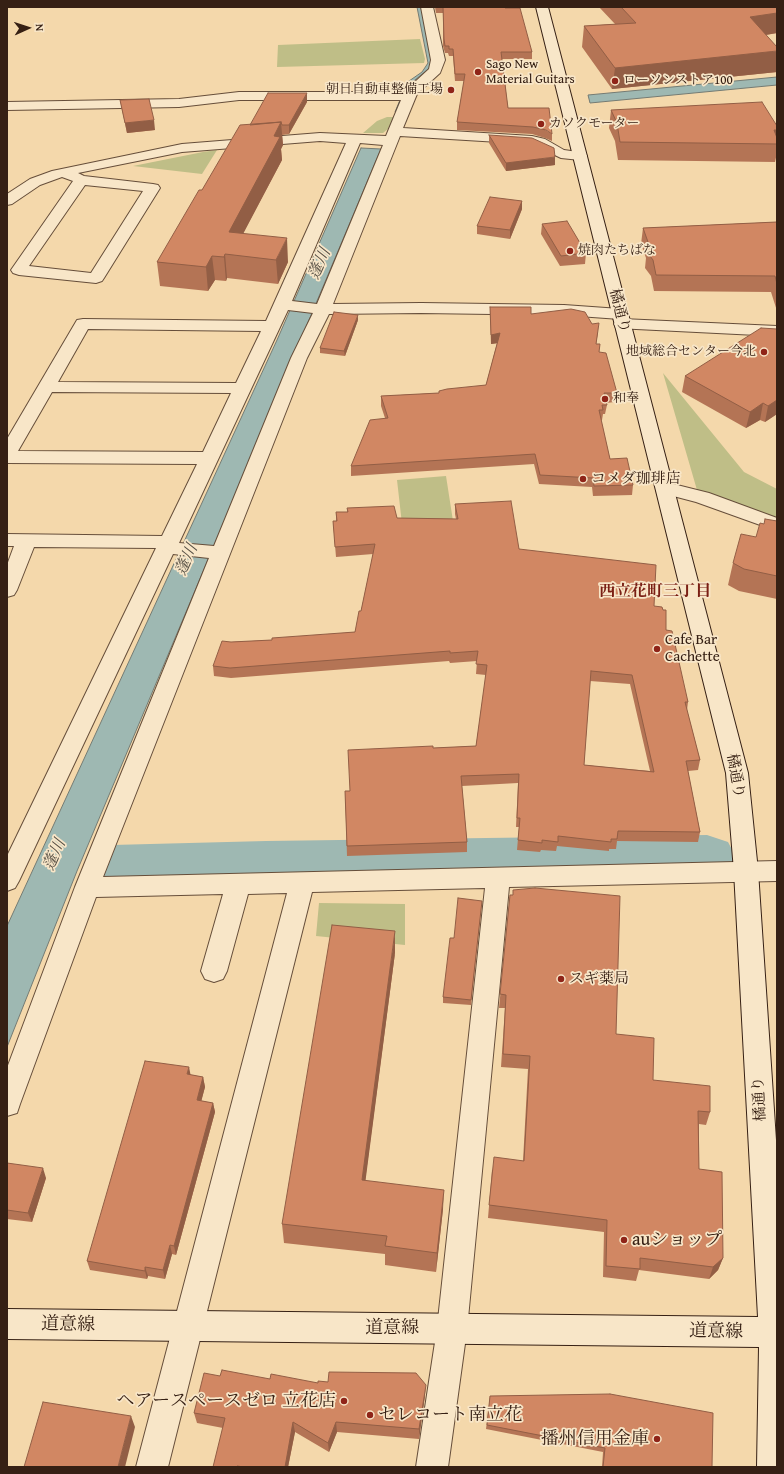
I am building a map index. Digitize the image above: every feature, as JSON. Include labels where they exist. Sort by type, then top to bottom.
[{"type":"street","points":[[7,106],[179,103],[239,96],[404,97],[435,70],[438,60],[427,7]]},
{"type":"street","name":"橘通り","points":[[542,7],[737,773],[746,871],[776,1332],[773,1467]]},
{"type":"street","points":[[7,1104],[87,887],[218,553],[393,136],[404,97]]},
{"type":"street","points":[[7,201],[35,182],[65,172],[182,148],[320,137],[355,139],[393,136],[532,140],[540,142],[561,154],[580,156]]},
{"type":"street","points":[[7,881],[172,545],[209,458],[272,326],[286,306],[355,139]]},
{"type":"street","points":[[65,172],[81,180],[152,188],[96,278],[19,270],[81,180]]},
{"type":"street","points":[[286,306],[320,309],[421,308],[540,310],[621,319],[777,330]]},
{"type":"street","points":[[7,454],[83,324],[272,326]]},
{"type":"street","points":[[46,387],[243,388]]},
{"type":"street","points":[[7,457],[209,458]]},
{"type":"street","points":[[665,488],[702,497],[770,522],[777,527]]},
{"type":"street","points":[[7,590],[16,540],[172,545],[218,553]]},
{"type":"street","points":[[87,887],[238,885],[777,871]]},
{"type":"street","points":[[432,1467],[452,1329],[498,878]]},
{"type":"street","points":[[152,1467],[302,883]]},
{"type":"street","points":[[214,971],[238,885]]},
{"type":"street","name":"道意線","points":[[7,1324],[776,1332]]},
{"type":"shaded area","points":[[420,39],[425,59],[424,63],[277,67],[278,45]]},
{"type":"shaded area","points":[[387,117],[395,117],[388,129],[383,133],[363,133],[377,121]]},
{"type":"shaded area","points":[[217,150],[202,174],[133,166],[203,152]]},
{"type":"shaded area","points":[[663,373],[744,472],[777,489],[777,522],[697,490]]},
{"type":"shaded area","points":[[446,476],[453,521],[402,524],[397,480]]},
{"type":"shaded area","points":[[319,903],[405,904],[405,945],[316,936]]},
{"type":"water","points":[[417,7],[421,7],[433,59],[432,66],[404,89],[402,92],[400,112],[395,112],[400,100],[397,95],[399,88],[422,72],[428,63]]},
{"type":"water","points":[[777,77],[777,85],[590,103],[588,95]]},
{"type":"water","name":"蓬川","points":[[361,148],[381,149],[77,871],[7,1047],[7,926],[277,340]]},
{"type":"building","points":[[443,7],[520,8],[532,52],[501,52],[508,108],[549,108],[552,134],[546,130],[533,127],[457,122],[465,74],[455,74],[453,49],[449,49],[449,46],[445,46]]},
{"type":"building","points":[[621,7],[777,7],[777,13],[750,17],[777,47],[777,51],[615,68],[584,26],[636,23]]},
{"type":"building","points":[[268,93],[307,93],[289,125],[282,125],[281,122],[250,125]]},
{"type":"building","points":[[149,99],[154,120],[125,123],[120,100]]},
{"type":"building","points":[[762,102],[777,126],[777,130],[774,130],[777,138],[777,144],[620,142],[617,123],[611,110]]},
{"type":"building","points":[[281,122],[274,136],[280,137],[229,232],[287,238],[276,260],[225,254],[224,257],[212,256],[206,267],[157,262],[199,190],[202,190],[240,125]]},
{"type":"building","points":[[489,135],[532,138],[554,148],[555,157],[506,163]]},
{"type":"building","points":[[490,197],[522,201],[510,230],[477,226]]},
{"type":"building","points":[[567,221],[586,253],[561,256],[542,224]]},
{"type":"building","points":[[777,222],[777,284],[775,276],[656,275],[653,260],[647,252],[648,242],[643,228]]},
{"type":"building","points":[[490,307],[531,307],[531,314],[571,309],[585,312],[592,324],[599,323],[596,344],[600,344],[599,352],[606,353],[617,393],[604,393],[607,405],[602,405],[603,410],[599,410],[610,459],[627,458],[633,485],[594,486],[593,478],[540,475],[535,454],[351,466],[370,420],[388,418],[381,396],[439,393],[439,391],[447,389],[486,385],[500,333],[491,335]]},
{"type":"building","points":[[334,312],[358,315],[344,351],[320,348]]},
{"type":"building","points":[[761,328],[777,329],[777,400],[768,406],[763,403],[750,412],[685,376]]},
{"type":"building","points":[[511,501],[519,549],[656,565],[654,606],[662,607],[663,610],[666,610],[666,630],[672,631],[688,702],[685,702],[700,760],[686,761],[700,832],[618,831],[617,839],[611,839],[611,842],[558,836],[558,842],[542,840],[542,843],[518,840],[520,818],[517,818],[519,774],[461,776],[467,842],[347,846],[345,791],[350,791],[348,750],[433,746],[433,748],[476,746],[487,665],[476,664],[478,651],[450,653],[450,651],[230,668],[213,666],[222,641],[272,640],[272,638],[355,632],[375,544],[335,547],[333,521],[337,521],[336,512],[348,512],[347,508],[394,506],[397,518],[458,519],[455,504]],"holes":[[[591,671],[632,675],[654,772],[584,765]]]},
{"type":"building","points":[[765,519],[777,521],[777,576],[744,569],[733,563],[741,534],[756,537],[760,523],[764,524]]},
{"type":"building","points":[[535,888],[620,896],[616,1034],[654,1038],[653,1080],[710,1086],[710,1112],[698,1111],[699,1169],[722,1172],[723,1258],[713,1267],[640,1258],[640,1269],[606,1266],[607,1220],[489,1205],[494,1157],[524,1161],[530,1056],[503,1054],[506,995],[500,994],[510,895],[513,895],[513,890]]},
{"type":"building","points":[[458,898],[482,901],[471,1000],[443,997],[450,938],[454,938]]},
{"type":"building","points":[[332,925],[395,931],[362,1180],[444,1190],[437,1253],[385,1246],[387,1236],[282,1224]]},
{"type":"building","points":[[145,1061],[189,1067],[187,1074],[203,1077],[197,1100],[213,1103],[174,1246],[170,1245],[163,1270],[145,1267],[145,1271],[87,1261]]},
{"type":"building","points":[[7,1163],[43,1168],[28,1213],[7,1210]]},
{"type":"building","points":[[222,1370],[270,1379],[271,1374],[318,1383],[318,1381],[328,1382],[329,1372],[416,1373],[426,1385],[419,1429],[336,1422],[328,1443],[293,1422],[285,1467],[213,1467],[225,1418],[194,1413],[204,1373],[220,1376]]},
{"type":"building","points":[[610,1394],[713,1413],[712,1467],[603,1467],[605,1448],[487,1425],[490,1396]]},
{"type":"building","points":[[43,1402],[131,1416],[118,1467],[24,1467]]},
{"type":"waterway","points":[[112,869],[266,865],[707,859]]},
{"type":"place","name":"Sago New Material Guitars","points":[[478,72]]},
{"type":"place","name":"ローソンストア100","points":[[615,81]]},
{"type":"place","name":"朝日自動車整備工場","points":[[451,90]]},
{"type":"place","name":"カソクモーター","points":[[541,124]]},
{"type":"place","name":"焼肉たちばな","points":[[570,251]]},
{"type":"place","name":"地域総合センター今北","points":[[764,352]]},
{"type":"place","name":"和奉","points":[[605,399]]},
{"type":"place","name":"コメダ珈琲店","points":[[583,479]]},
{"type":"place","name":"Cafe Bar Cachette","points":[[657,649]]},
{"type":"place","name":"スギ薬局","points":[[561,979]]},
{"type":"place","name":"auショップ","points":[[624,1240]]},
{"type":"place","name":"ヘアースペースゼロ 立花店","points":[[344,1401]]},
{"type":"place","name":"セレコート南立花","points":[[370,1415]]},
{"type":"place","name":"播州信用金庫","points":[[657,1439]]},
{"type":"district","name":"西立花町三丁目","points":[[655,592]]}]
